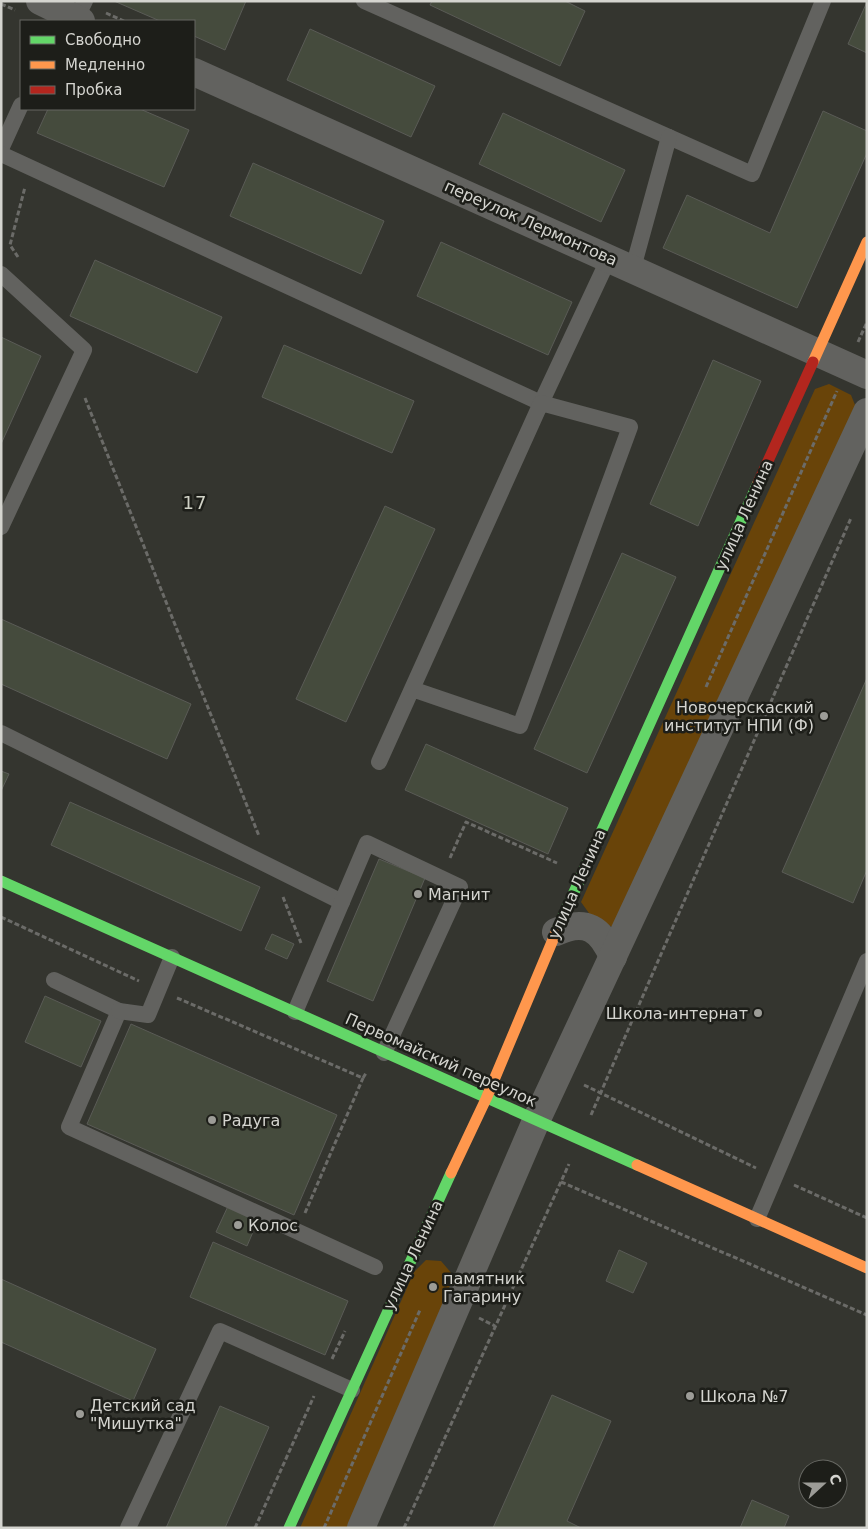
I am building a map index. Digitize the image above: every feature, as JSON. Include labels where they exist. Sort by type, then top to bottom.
[{"type":"street","name":"переулок Лермонтова","points":[[195,72],[857,370]]},
{"type":"street","name":"улица Ленина","points":[[289,1528],[401,1279],[486,1099],[556,932],[867,242]]},
{"type":"street","points":[[360,1528],[536,1120],[867,412]]},
{"type":"street","name":"Первомайский переулок","points":[[1,881],[867,1268]]},
{"type":"street","points":[[556,932],[577,925],[592,928],[603,938],[613,957]]},
{"type":"lane","points":[[364,1],[752,174],[823,1]]},
{"type":"lane","points":[[1,149],[20,107]]},
{"type":"lane","points":[[379,762],[541,402],[621,263],[669,137]]},
{"type":"lane","points":[[1,154],[541,402],[630,427],[520,726],[412,689]]},
{"type":"lane","points":[[1,274],[84,350],[1,527]]},
{"type":"lane","points":[[1,732],[342,902]]},
{"type":"lane","points":[[295,1012],[367,843],[460,887],[381,1051]]},
{"type":"lane","points":[[54,980],[119,1011],[148,1015],[172,957]]},
{"type":"lane","points":[[757,1219],[867,961]]},
{"type":"lane","points":[[119,1011],[69,1127],[376,1267]]},
{"type":"lane","points":[[128,1528],[220,1331],[352,1390]]},
{"type":"path","points":[[20,261],[10,245],[30,167]]},
{"type":"path","points":[[704,692],[857,370],[867,322]]},
{"type":"path","points":[[74,372],[313,971]]},
{"type":"path","points":[[404,1528],[580,1140],[851,517]]},
{"type":"path","points":[[440,878],[466,822],[558,864],[562,855]]},
{"type":"path","points":[[1,917],[158,990],[364,1078]]},
{"type":"path","points":[[301,1222],[364,1078],[381,1051]]},
{"type":"path","points":[[558,1074],[601,1092],[776,1177],[867,1218]]},
{"type":"path","points":[[561,1182],[867,1314]]},
{"type":"path","points":[[324,1528],[423,1303]]},
{"type":"shaded area","points":[[829,384],[851,395],[857,410],[614,928],[591,916],[581,902],[815,389]]},
{"type":"shaded area","points":[[426,1260],[441,1261],[453,1275],[453,1289],[348,1528],[300,1528],[414,1272]]},
{"type":"building","points":[[114,1],[246,1],[225,50],[195,36],[195,20],[158,20]]},
{"type":"building","points":[[432,1],[565,1],[585,11],[560,66],[430,5]]},
{"type":"building","points":[[867,2],[867,53],[848,44]]},
{"type":"building","points":[[310,29],[435,86],[411,137],[287,80]]},
{"type":"building","points":[[48,110],[142,110],[189,130],[164,187],[37,133]]},
{"type":"building","points":[[823,111],[867,131],[867,153],[797,308],[663,248],[687,195],[770,233]]},
{"type":"building","points":[[503,113],[625,170],[601,222],[479,164]]},
{"type":"building","points":[[253,163],[384,221],[361,274],[230,216]]},
{"type":"building","points":[[441,242],[572,302],[548,355],[417,296]]},
{"type":"building","points":[[95,260],[222,317],[197,373],[70,316]]},
{"type":"building","points":[[1,337],[41,356],[1,444]]},
{"type":"building","points":[[284,345],[414,401],[392,453],[262,397]]},
{"type":"building","points":[[713,360],[761,381],[698,526],[650,504]]},
{"type":"building","points":[[385,506],[435,529],[346,722],[296,699]]},
{"type":"building","points":[[622,553],[676,577],[587,773],[534,749]]},
{"type":"building","points":[[1,619],[191,704],[167,759],[1,684]]},
{"type":"building","points":[[867,678],[867,870],[853,903],[782,872]]},
{"type":"building","points":[[426,744],[568,808],[548,854],[405,790]]},
{"type":"building","points":[[1,771],[9,774],[1,791]]},
{"type":"building","points":[[70,802],[260,887],[241,931],[51,845]]},
{"type":"building","points":[[379,859],[425,878],[373,1001],[327,981]]},
{"type":"building","points":[[272,934],[294,944],[287,959],[265,949]]},
{"type":"building","points":[[45,996],[101,1021],[81,1067],[25,1042]]},
{"type":"building","name":"Радуга","points":[[131,1024],[337,1115],[294,1215],[87,1124]]},
{"type":"building","name":"Колос","points":[[229,1204],[259,1218],[247,1246],[216,1232]]},
{"type":"building","points":[[213,1242],[348,1301],[325,1355],[190,1297]]},
{"type":"building","points":[[619,1250],[647,1263],[633,1293],[606,1281]]},
{"type":"building","points":[[1,1279],[156,1349],[133,1401],[1,1342]]},
{"type":"building","points":[[552,1395],[611,1421],[567,1521],[581,1528],[493,1528]]},
{"type":"building","points":[[220,1406],[269,1427],[225,1528],[166,1528]]},
{"type":"building","points":[[752,1500],[789,1516],[784,1528],[740,1528]]},
{"type":"traffic: fast","points":[[557,930],[758,483]]},
{"type":"traffic: fast","points":[[1,881],[637,1165]]},
{"type":"traffic: fast","points":[[289,1528],[451,1173]]},
{"type":"traffic: slow","points":[[813,362],[867,242]]},
{"type":"traffic: slow","points":[[451,1173],[486,1099],[557,930]]},
{"type":"traffic: slow","points":[[637,1165],[867,1268]]},
{"type":"traffic: jam","points":[[758,483],[813,362]]},
{"type":"place","name":"Новочерскаский институт НПИ (Ф)","points":[[824,716]]},
{"type":"place","name":"Магнит","points":[[418,894]]},
{"type":"place","name":"Школа-интернат","points":[[758,1013]]},
{"type":"place","name":"Радуга","points":[[212,1120]]},
{"type":"place","name":"Колос","points":[[238,1225]]},
{"type":"place","name":"памятник Гагарину","points":[[433,1287]]},
{"type":"place","name":"Школа №7","points":[[690,1396]]},
{"type":"place","name":"Детский сад \"Мишутка\"","points":[[80,1414]]},
{"type":"district","name":"17","points":[[195,502]]}]
